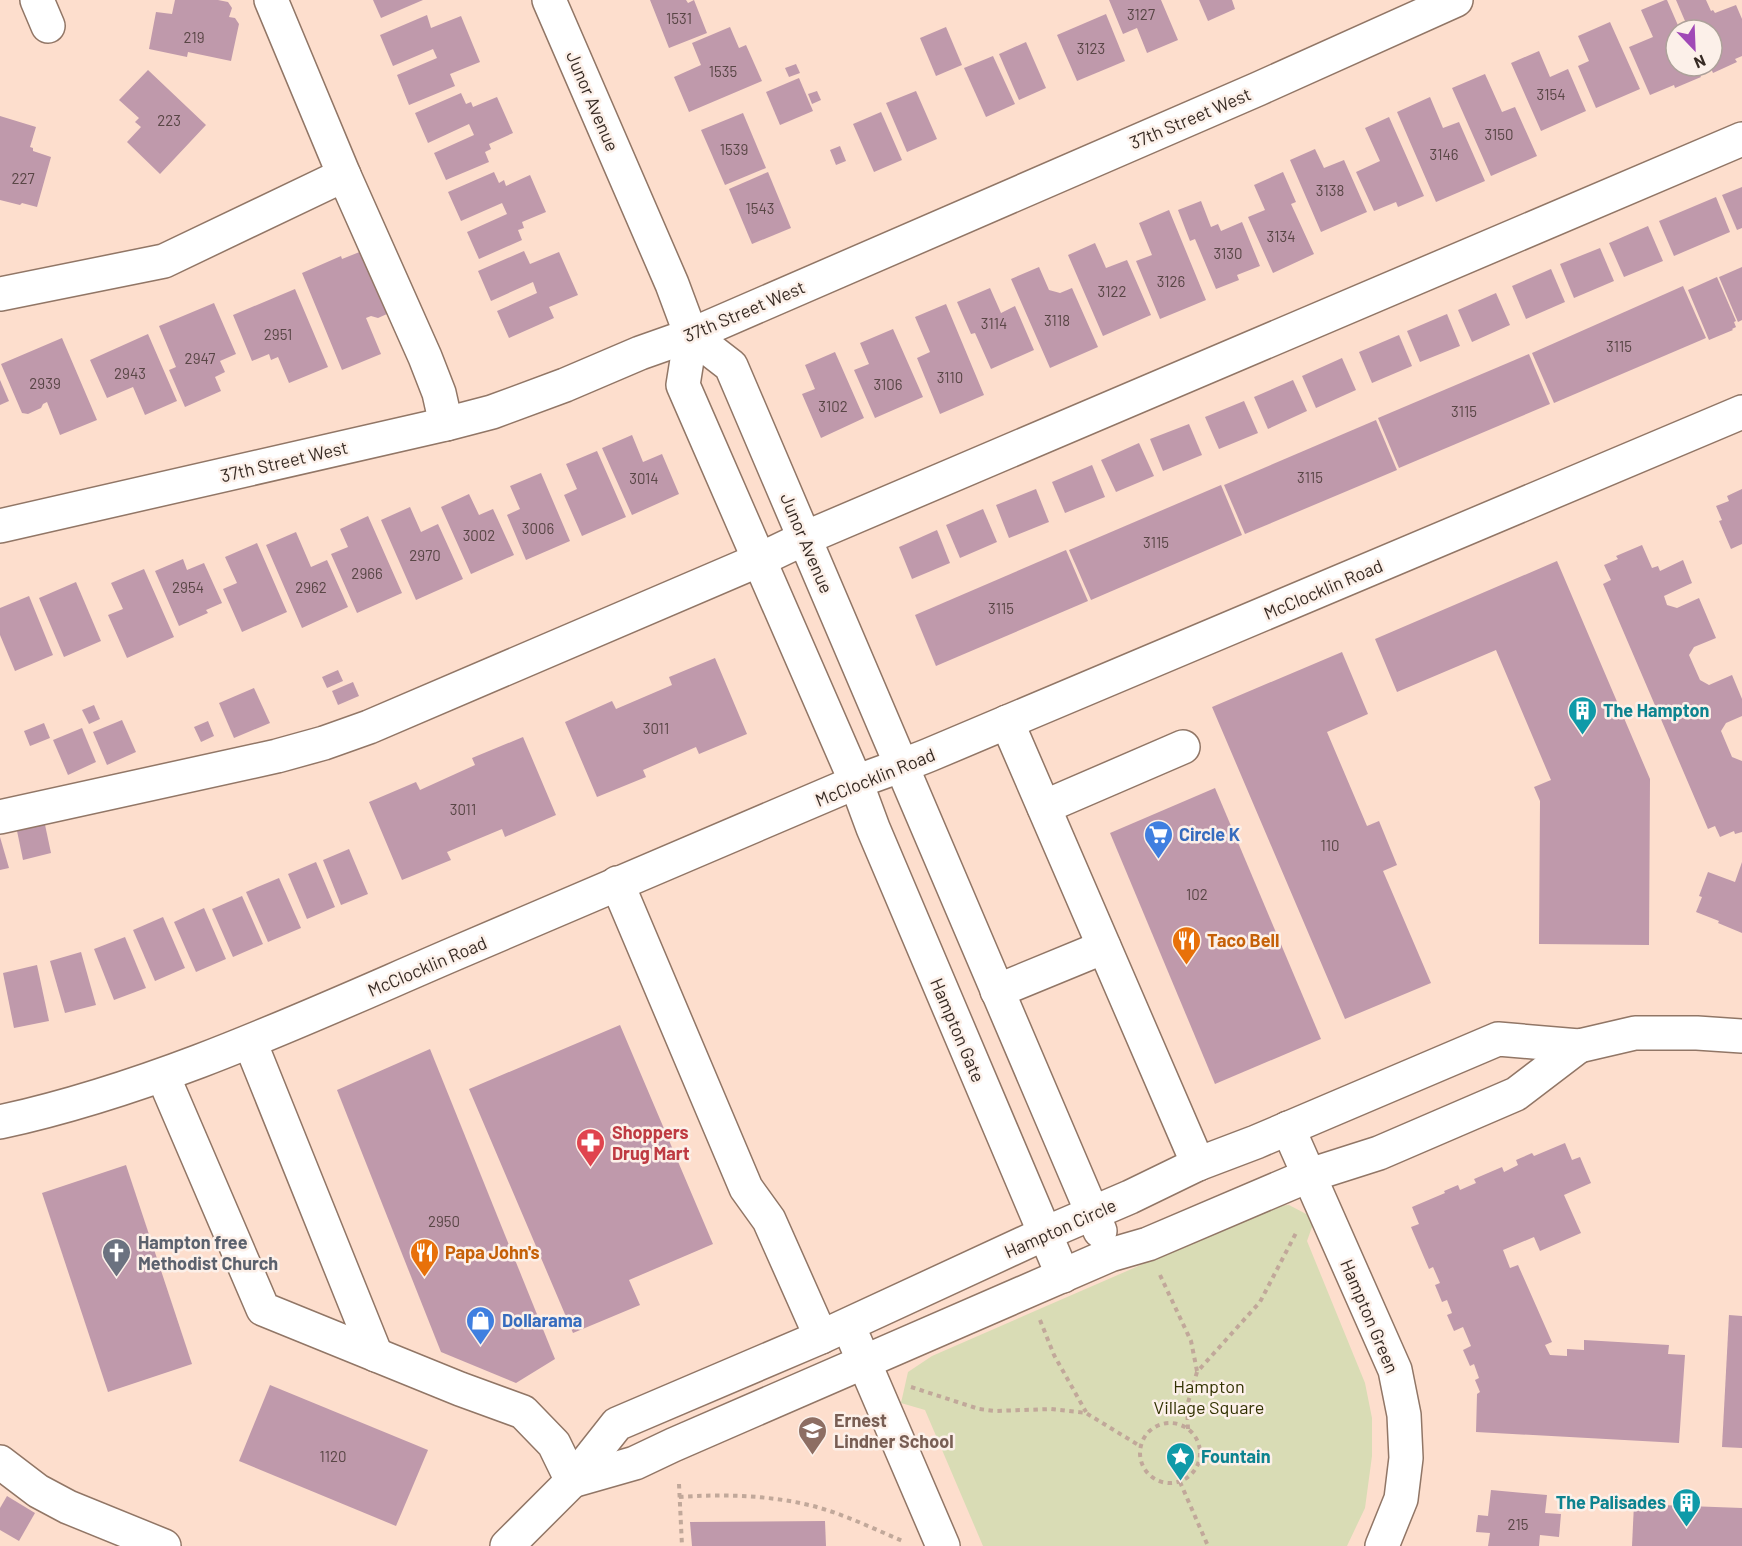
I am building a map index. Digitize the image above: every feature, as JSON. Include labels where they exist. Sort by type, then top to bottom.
[{"type":"street","points":[[271,0],[344,175],[440,393],[446,424]]},
{"type":"street","name":"Junor Avenue","points":[[549,0],[676,294],[691,335],[683,384],[856,782]]},
{"type":"street","name":"37th Street West","points":[[0,526],[446,424],[492,412],[565,386],[640,353],[691,335],[1247,94],[1456,0]]},
{"type":"street","points":[[0,817],[266,758],[324,743],[369,727],[759,560],[805,538],[1742,139]]},
{"type":"street","points":[[0,294],[164,261],[344,175]]},
{"type":"street","name":"Junor Avenue","points":[[691,335],[731,366],[902,766]]},
{"type":"street","name":"McClocklin Road","points":[[0,1122],[87,1100],[163,1076],[250,1042],[856,782],[902,766],[1742,412]]},
{"type":"street","points":[[1007,722],[1198,1164]]},
{"type":"street","points":[[1044,807],[1183,747]]},
{"type":"street","points":[[902,766],[1110,1255]]},
{"type":"street","name":"Hampton Gate","points":[[856,782],[935,977],[1063,1275]]},
{"type":"street","points":[[617,883],[746,1188],[770,1220],[834,1331],[864,1361],[943,1546]]},
{"type":"street","points":[[997,992],[1104,947]]},
{"type":"street","name":"Hampton Circle","points":[[507,1546],[572,1481],[617,1424],[834,1331],[1198,1164],[1256,1142],[1498,1040],[1579,1046],[1635,1034],[1697,1032],[1742,1036]]},
{"type":"street","points":[[250,1042],[376,1355]]},
{"type":"street","name":"Hampton Circle","points":[[572,1481],[635,1463],[1110,1255],[1148,1244],[1310,1175],[1379,1153],[1516,1094],[1579,1046]]},
{"type":"street","points":[[163,1076],[262,1309],[523,1412],[554,1444],[572,1481]]},
{"type":"street","name":"Hampton Green","points":[[1288,1128],[1395,1370],[1404,1415],[1406,1458],[1401,1499],[1382,1546]]},
{"type":"street","points":[[0,1462],[38,1491],[68,1507],[164,1546]]},
{"type":"path","points":[[1188,1429],[1187,1406],[1197,1372],[1260,1302],[1297,1231]]},
{"type":"path","points":[[1157,1268],[1191,1341],[1197,1372]]},
{"type":"path","points":[[1038,1315],[1054,1355],[1086,1413]]},
{"type":"path","points":[[903,1386],[910,1386],[963,1404],[995,1411],[1050,1408],[1086,1413],[1140,1446]]},
{"type":"path","points":[[1170,1422],[1188,1429],[1196,1436],[1200,1456],[1197,1467],[1191,1475],[1180,1482],[1163,1483],[1146,1473],[1139,1455],[1140,1446],[1150,1429],[1170,1422]]},
{"type":"path","points":[[1180,1482],[1208,1546]]},
{"type":"path","points":[[679,1484],[682,1546]]},
{"type":"path","points":[[679,1497],[730,1494],[782,1499],[841,1516],[905,1542]]},
{"type":"green space","name":"Hampton Village Square","points":[[1289,1205],[1310,1216],[1317,1223],[1312,1227],[1307,1241],[1365,1383],[1372,1418],[1372,1456],[1365,1508],[1347,1546],[983,1546],[925,1410],[901,1403],[908,1372],[932,1356],[1276,1206]]},
{"type":"building","points":[[175,0],[228,2],[232,8],[229,17],[235,18],[239,24],[231,61],[188,52],[187,57],[149,49],[156,12],[172,14]]},
{"type":"building","points":[[373,0],[423,0],[381,18]]},
{"type":"building","points":[[650,0],[686,0],[688,3],[694,0],[707,33],[669,48]]},
{"type":"building","points":[[1109,0],[1161,0],[1178,40],[1147,53],[1137,28],[1123,34]]},
{"type":"building","points":[[1199,0],[1232,0],[1235,9],[1208,21]]},
{"type":"building","points":[[1667,0],[1675,18],[1664,18],[1664,78],[1699,78],[1650,95],[1629,47],[1653,37],[1641,10]]},
{"type":"building","points":[[1676,0],[1706,0],[1711,11],[1715,13],[1736,5],[1742,19],[1742,56],[1735,59],[1737,62],[1724,68],[1724,18],[1684,18]]},
{"type":"building","points":[[1106,14],[1125,61],[1077,81],[1057,35]]},
{"type":"building","points":[[427,15],[431,28],[461,16],[480,62],[450,74],[455,86],[409,105],[397,75],[437,58],[433,49],[393,66],[380,35]]},
{"type":"building","points":[[1610,22],[1640,89],[1596,108],[1578,66],[1589,61],[1578,36]]},
{"type":"building","points":[[730,27],[739,48],[746,45],[762,81],[689,112],[674,77],[701,65],[692,43]]},
{"type":"building","points":[[946,27],[962,65],[936,76],[920,38]]},
{"type":"building","points":[[1026,42],[1046,88],[1019,100],[999,54]]},
{"type":"building","points":[[1539,51],[1550,77],[1568,69],[1586,111],[1541,131],[1511,63]]},
{"type":"building","points":[[993,56],[1015,104],[986,117],[964,68]]},
{"type":"building","points":[[796,64],[800,73],[789,77],[785,68]]},
{"type":"building","points":[[148,70],[206,125],[160,174],[127,142],[141,127],[135,122],[139,118],[119,100]]},
{"type":"building","points":[[1485,74],[1502,112],[1515,107],[1537,156],[1491,176],[1452,88]]},
{"type":"building","points":[[799,78],[813,111],[780,125],[766,92]]},
{"type":"building","points":[[817,91],[821,100],[812,104],[808,94]]},
{"type":"building","points":[[916,91],[937,139],[907,152],[886,103]]},
{"type":"building","points":[[461,93],[466,104],[471,102],[473,107],[497,97],[513,133],[489,144],[491,149],[485,152],[489,162],[446,180],[434,153],[474,135],[469,124],[428,143],[415,113]]},
{"type":"building","points":[[1430,97],[1443,128],[1459,122],[1485,181],[1436,202],[1397,112]]},
{"type":"building","points":[[881,112],[902,160],[874,172],[853,124]]},
{"type":"building","points":[[743,113],[766,168],[725,185],[701,130]]},
{"type":"building","points":[[0,116],[36,127],[30,147],[33,151],[51,157],[37,207],[0,200]]},
{"type":"building","points":[[1389,117],[1424,196],[1398,207],[1396,202],[1374,211],[1356,172],[1380,161],[1365,128]]},
{"type":"building","points":[[840,146],[846,161],[836,165],[830,150]]},
{"type":"building","points":[[1315,149],[1324,168],[1344,160],[1367,212],[1321,232],[1290,160]]},
{"type":"building","points":[[494,172],[499,183],[504,180],[506,186],[530,175],[546,212],[522,222],[524,228],[518,230],[522,240],[479,259],[467,232],[507,214],[502,203],[461,221],[448,192]]},
{"type":"building","points":[[768,172],[791,228],[752,244],[729,189]]},
{"type":"building","points":[[1283,172],[1296,202],[1291,204],[1314,254],[1273,273],[1248,217],[1265,210],[1254,185]]},
{"type":"building","points":[[1742,187],[1742,228],[1737,230],[1722,195]]},
{"type":"building","points":[[1716,197],[1730,232],[1674,256],[1659,221]]},
{"type":"building","points":[[1201,201],[1211,227],[1218,224],[1221,231],[1242,222],[1260,266],[1237,275],[1239,280],[1216,289],[1195,239],[1190,241],[1178,210]]},
{"type":"building","points":[[1169,210],[1206,300],[1160,319],[1136,261],[1152,255],[1139,223]]},
{"type":"building","points":[[1648,226],[1663,261],[1624,277],[1609,243]]},
{"type":"building","points":[[1095,243],[1106,268],[1127,260],[1151,315],[1103,336],[1068,255]]},
{"type":"building","points":[[1600,248],[1614,281],[1574,298],[1560,264]]},
{"type":"building","points":[[367,249],[391,305],[387,314],[378,318],[371,316],[366,318],[381,354],[342,370],[302,273],[341,256],[342,259]]},
{"type":"building","points":[[524,251],[530,264],[559,252],[578,295],[549,307],[554,318],[509,338],[497,311],[537,293],[533,282],[491,301],[478,271]]},
{"type":"building","points":[[1039,267],[1049,290],[1060,293],[1072,288],[1098,347],[1050,368],[1011,279]]},
{"type":"building","points":[[1742,267],[1742,320],[1738,322],[1719,277]]},
{"type":"building","points":[[1551,269],[1565,302],[1526,319],[1512,286]]},
{"type":"building","points":[[1717,277],[1736,321],[1734,322],[1736,327],[1709,340],[1688,290]]},
{"type":"building","points":[[1683,286],[1706,338],[1554,403],[1532,353]]},
{"type":"building","points":[[990,288],[1001,313],[1015,306],[1034,350],[991,369],[975,333],[971,334],[957,302]]},
{"type":"building","points":[[295,289],[328,367],[289,383],[278,357],[271,360],[269,354],[252,361],[233,315]]},
{"type":"building","points":[[1496,293],[1510,325],[1472,342],[1458,310]]},
{"type":"building","points":[[214,303],[236,354],[220,361],[225,372],[215,377],[221,391],[185,407],[169,370],[176,367],[159,326]]},
{"type":"building","points":[[946,304],[984,395],[940,414],[917,358],[930,352],[915,317]]},
{"type":"building","points":[[1447,314],[1460,346],[1420,362],[1407,331]]},
{"type":"building","points":[[893,329],[923,397],[875,418],[854,370],[869,364],[860,343]]},
{"type":"building","points":[[148,334],[177,401],[145,415],[133,387],[107,398],[90,360]]},
{"type":"building","points":[[1399,335],[1412,366],[1372,383],[1359,352]]},
{"type":"building","points":[[62,338],[97,420],[60,435],[47,402],[41,408],[28,414],[22,413],[1,364]]},
{"type":"building","points":[[835,352],[864,418],[821,438],[802,394],[815,389],[805,365]]},
{"type":"building","points":[[1529,354],[1550,404],[1399,468],[1378,418]]},
{"type":"building","points":[[1342,358],[1356,390],[1316,408],[1302,376]]},
{"type":"building","points":[[0,380],[9,401],[0,405]]},
{"type":"building","points":[[1293,380],[1307,411],[1268,429],[1254,397]]},
{"type":"building","points":[[1244,401],[1258,433],[1219,449],[1205,417]]},
{"type":"building","points":[[1376,420],[1397,470],[1245,534],[1224,485]]},
{"type":"building","points":[[1189,424],[1202,455],[1163,471],[1150,439]]},
{"type":"building","points":[[632,435],[643,462],[662,454],[679,494],[632,515],[602,448]]},
{"type":"building","points":[[1139,443],[1154,476],[1116,492],[1101,460]]},
{"type":"building","points":[[597,451],[626,517],[582,536],[564,495],[577,489],[566,464]]},
{"type":"building","points":[[1092,465],[1105,497],[1065,513],[1052,482]]},
{"type":"building","points":[[541,473],[570,541],[526,560],[507,515],[520,509],[510,486]]},
{"type":"building","points":[[1221,485],[1242,535],[1091,600],[1069,550]]},
{"type":"building","points":[[1036,489],[1049,522],[1009,538],[996,505]]},
{"type":"building","points":[[1742,489],[1742,544],[1731,549],[1719,521],[1722,520],[1716,506],[1729,501],[1727,496]]},
{"type":"building","points":[[469,494],[479,515],[493,509],[514,555],[471,574],[441,507]]},
{"type":"building","points":[[410,507],[421,532],[438,524],[463,579],[416,600],[381,520]]},
{"type":"building","points":[[983,509],[997,542],[960,558],[946,525]]},
{"type":"building","points":[[368,516],[402,593],[357,613],[331,554],[348,547],[340,529]]},
{"type":"building","points":[[937,530],[950,563],[912,579],[899,547]]},
{"type":"building","points":[[296,532],[311,567],[327,560],[348,607],[302,628],[266,545]]},
{"type":"building","points":[[257,543],[287,612],[242,632],[223,589],[237,583],[225,557]]},
{"type":"building","points":[[1642,545],[1652,568],[1658,566],[1660,571],[1683,560],[1692,583],[1664,596],[1667,605],[1677,608],[1699,598],[1716,638],[1694,647],[1689,655],[1700,680],[1709,685],[1732,675],[1742,699],[1742,716],[1726,723],[1721,731],[1732,757],[1742,761],[1742,832],[1735,834],[1734,831],[1720,837],[1715,826],[1708,829],[1603,584],[1611,580],[1604,565],[1618,559],[1616,556]]},
{"type":"building","points":[[1066,550],[1088,601],[936,666],[915,615]]},
{"type":"building","points":[[183,559],[187,570],[204,563],[222,603],[206,610],[208,613],[179,626],[155,571]]},
{"type":"building","name":"The Hampton","points":[[1557,561],[1650,779],[1649,945],[1539,944],[1540,801],[1534,787],[1551,780],[1496,650],[1397,692],[1375,639]]},
{"type":"building","points":[[144,569],[174,637],[127,658],[108,615],[123,609],[111,583]]},
{"type":"building","points":[[76,582],[101,641],[64,657],[39,598]]},
{"type":"building","points":[[29,596],[53,655],[15,671],[0,635],[0,608]]},
{"type":"building","points":[[1342,652],[1368,714],[1327,732],[1367,826],[1379,821],[1397,865],[1383,871],[1431,983],[1345,1019],[1212,707]]},
{"type":"building","points":[[715,658],[747,734],[699,754],[696,747],[643,770],[646,777],[597,797],[565,722],[612,701],[616,709],[672,685],[669,677]]},
{"type":"building","points":[[338,670],[343,681],[327,688],[322,677]]},
{"type":"building","points":[[353,682],[359,696],[338,705],[332,691]]},
{"type":"building","points":[[254,688],[270,723],[234,738],[219,703]]},
{"type":"building","points":[[94,705],[100,719],[89,724],[82,710]]},
{"type":"building","points":[[122,720],[136,752],[107,765],[93,732]]},
{"type":"building","points":[[208,721],[214,736],[201,742],[194,727]]},
{"type":"building","points":[[44,723],[50,738],[30,746],[24,731]]},
{"type":"building","points":[[82,728],[96,762],[68,775],[53,740]]},
{"type":"building","points":[[523,737],[556,815],[505,837],[502,829],[447,852],[451,860],[402,880],[369,802],[416,782],[420,790],[475,765],[472,758]]},
{"type":"building","points":[[1215,788],[1321,1039],[1215,1084],[1110,833]]},
{"type":"building","points":[[44,820],[51,853],[23,860],[16,826]]},
{"type":"building","points":[[0,837],[9,868],[0,870]]},
{"type":"building","points":[[349,849],[368,894],[341,905],[323,860]]},
{"type":"building","points":[[316,862],[335,907],[307,919],[288,874]]},
{"type":"building","points":[[1742,862],[1742,933],[1696,912],[1708,872],[1735,882]]},
{"type":"building","points":[[279,878],[301,928],[268,942],[246,892]]},
{"type":"building","points":[[242,896],[263,944],[233,957],[212,909]]},
{"type":"building","points":[[204,908],[226,959],[196,972],[174,922]]},
{"type":"building","points":[[163,917],[185,968],[155,981],[133,930]]},
{"type":"building","points":[[125,937],[146,988],[114,1000],[94,949]]},
{"type":"building","points":[[81,952],[96,1005],[65,1013],[50,961]]},
{"type":"building","points":[[37,965],[49,1021],[14,1028],[3,973]]},
{"type":"building","name":"Shoppers Drug Mart","points":[[620,1025],[713,1244],[629,1280],[640,1305],[573,1333],[469,1089]]},
{"type":"building","points":[[430,1049],[555,1359],[516,1383],[441,1352],[337,1090]]},
{"type":"building","points":[[1565,1143],[1572,1160],[1580,1157],[1591,1183],[1564,1195],[1581,1233],[1540,1251],[1534,1237],[1503,1250],[1510,1268],[1518,1265],[1552,1342],[1545,1345],[1550,1355],[1567,1356],[1567,1349],[1584,1350],[1584,1340],[1669,1345],[1668,1354],[1685,1355],[1679,1443],[1476,1432],[1477,1394],[1480,1392],[1475,1380],[1479,1378],[1474,1364],[1470,1366],[1463,1350],[1471,1346],[1463,1327],[1454,1331],[1447,1315],[1452,1313],[1447,1300],[1442,1302],[1435,1285],[1440,1283],[1433,1267],[1429,1269],[1411,1227],[1419,1224],[1412,1207],[1458,1185],[1460,1190],[1476,1183],[1474,1179],[1502,1167],[1504,1172],[1518,1165],[1516,1160],[1532,1153],[1534,1156]]},
{"type":"building","name":"Hampton free Methodist Church","points":[[126,1165],[192,1364],[108,1392],[42,1193]]},
{"type":"building","points":[[1729,1315],[1742,1316],[1742,1448],[1722,1447]]},
{"type":"building","points":[[270,1385],[428,1450],[396,1526],[239,1461]]},
{"type":"building","name":"The Palisades","points":[[1491,1490],[1547,1495],[1545,1513],[1561,1514],[1559,1537],[1540,1535],[1539,1546],[1488,1546],[1490,1533],[1476,1532],[1478,1515],[1488,1516]]},
{"type":"building","points":[[7,1496],[35,1513],[19,1541],[0,1530],[0,1508]]},
{"type":"building","name":"The Palisades","points":[[1634,1504],[1742,1508],[1742,1546],[1632,1546]]},
{"type":"building","points":[[825,1521],[826,1546],[692,1546],[690,1522]]},
{"type":"place","name":"The Hampton","points":[[1582,736]]},
{"type":"place","name":"Circle K","points":[[1158,860]]},
{"type":"place","name":"Taco Bell","points":[[1186,966]]},
{"type":"place","name":"Shoppers Drug Mart","points":[[591,1168]]},
{"type":"place","name":"Hampton free Methodist Church","points":[[117,1278]]},
{"type":"place","name":"Papa John's","points":[[424,1278]]},
{"type":"place","name":"Dollarama","points":[[481,1346]]},
{"type":"place","name":"Ernest Lindner School","points":[[813,1456]]},
{"type":"place","name":"Fountain","points":[[1180,1482]]},
{"type":"place","name":"The Palisades","points":[[1687,1528]]}]
